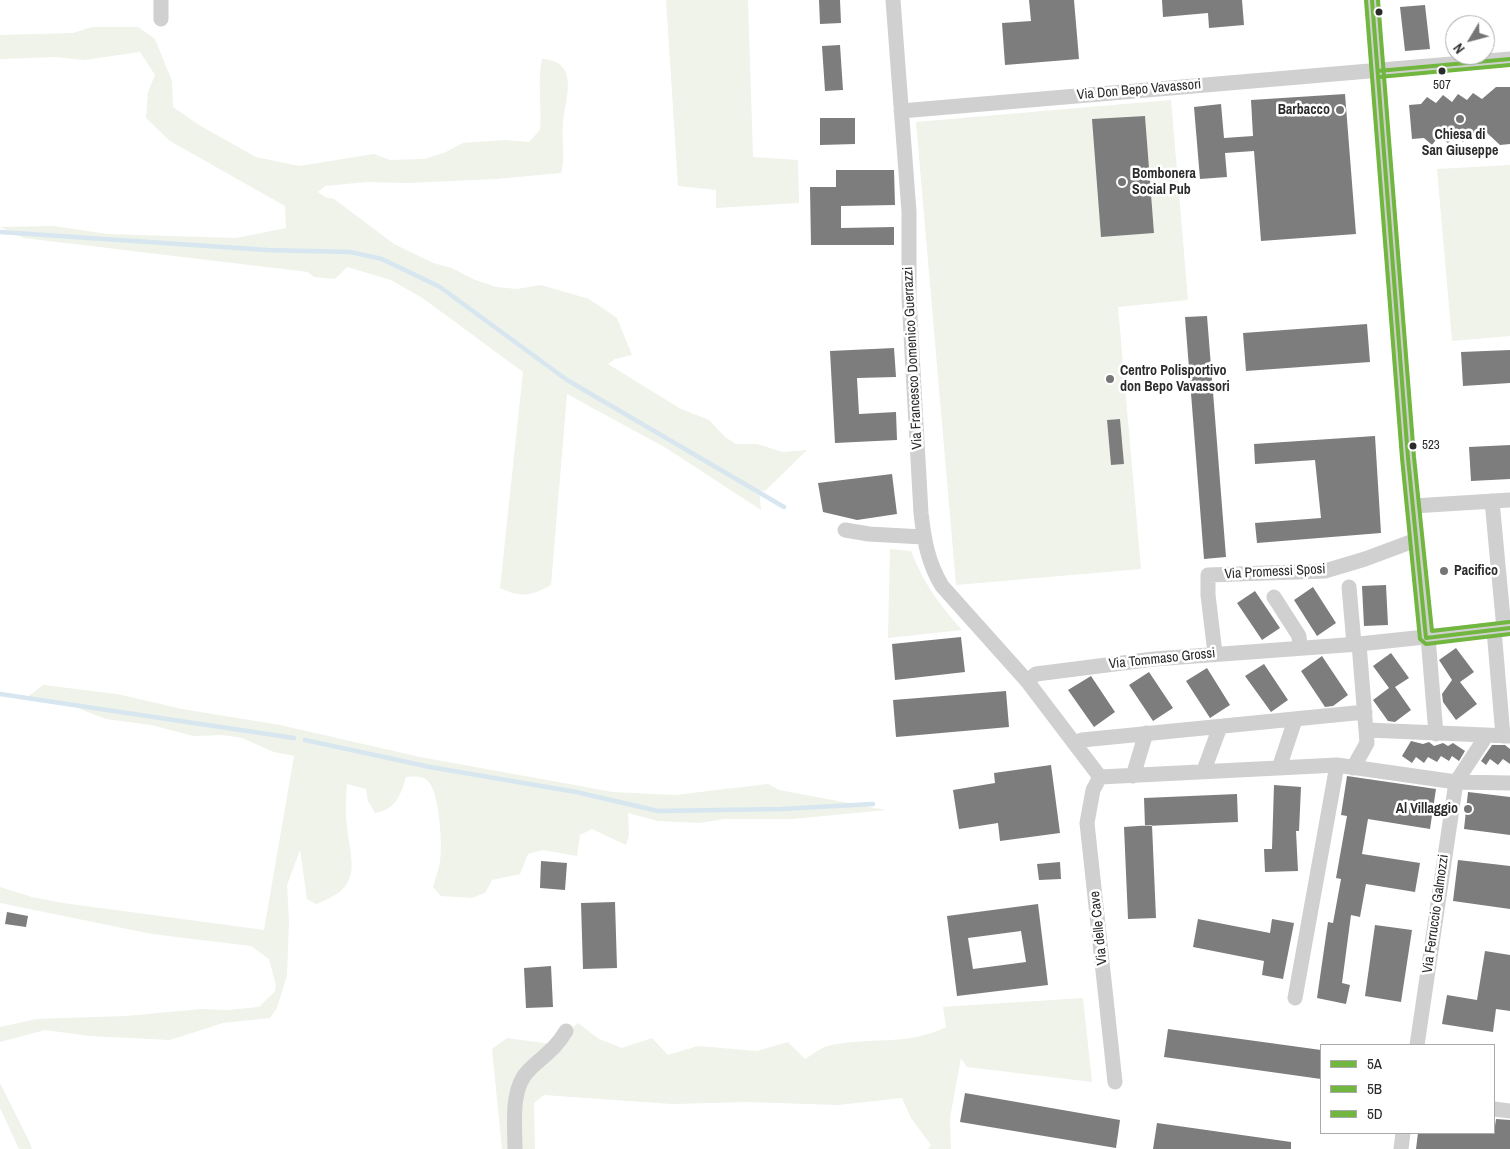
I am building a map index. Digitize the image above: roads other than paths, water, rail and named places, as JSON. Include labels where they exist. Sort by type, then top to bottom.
[{"type":"street","points":[[161,0],[161,19]]},
{"type":"street","name":"Via Francesco Domenico Guerrazzi","points":[[893,0],[909,212],[909,299],[923,537],[929,561],[942,586],[1027,681]]},
{"type":"street","points":[[1372,0],[1385,184],[1413,506],[1436,734]]},
{"type":"street","name":"Via Don Bepo Vavassori","points":[[901,111],[1510,59]]},
{"type":"street","points":[[1413,506],[1510,500]]},
{"type":"street","points":[[1367,730],[1507,736],[1503,629],[1492,501]]},
{"type":"street","points":[[845,530],[869,534],[923,537]]},
{"type":"street","name":"Via Promessi Sposi","points":[[1214,654],[1208,576],[1325,571],[1365,559],[1416,540]]},
{"type":"street","points":[[1349,587],[1367,730],[1367,743],[1353,768]]},
{"type":"street","points":[[1274,597],[1299,636],[1300,648]]},
{"type":"street","name":"Via Tommaso Grossi","points":[[1027,681],[1036,674],[1214,654],[1356,644],[1503,629]]},
{"type":"street","points":[[1027,681],[1100,777],[1204,770],[1338,765],[1456,782],[1510,782]]},
{"type":"street","points":[[1074,744],[1082,740],[1365,712]]},
{"type":"street","points":[[1279,768],[1295,720]]},
{"type":"street","points":[[1204,770],[1220,727]]},
{"type":"street","points":[[1133,776],[1146,733]]},
{"type":"street","points":[[1456,782],[1478,750],[1484,736]]},
{"type":"street","points":[[1295,998],[1338,765]]},
{"type":"street","name":"Via delle Cave","points":[[1100,777],[1093,790],[1086,823],[1115,1082]]},
{"type":"street","name":"Via Ferruccio Galmozzi","points":[[1417,1044],[1456,782]]},
{"type":"street","points":[[515,1149],[516,1093],[527,1072],[557,1047],[566,1032]]},
{"type":"street","points":[[1495,1109],[1510,1111]]},
{"type":"street","points":[[1400,1149],[1403,1134]]},
{"type":"waterway","points":[[0,232],[267,250],[350,252],[382,259],[440,287],[567,380],[784,507]]},
{"type":"waterway","points":[[0,694],[294,738]]},
{"type":"waterway","points":[[305,740],[430,767],[576,792],[658,811],[781,809],[873,804]]},
{"type":"place","name":"507","points":[[1442,71]]},
{"type":"place","name":"Barbacco","points":[[1340,110]]},
{"type":"place","name":"Chiesa di San Giuseppe","points":[[1460,119]]},
{"type":"place","name":"Bombonera Social Pub","points":[[1122,182]]},
{"type":"place","name":"Centro Polisportivo don Bepo Vavassori","points":[[1110,379]]},
{"type":"place","name":"523","points":[[1413,446]]},
{"type":"place","name":"Pacifico","points":[[1444,571]]},
{"type":"place","name":"Al Villaggio","points":[[1468,809]]}]
